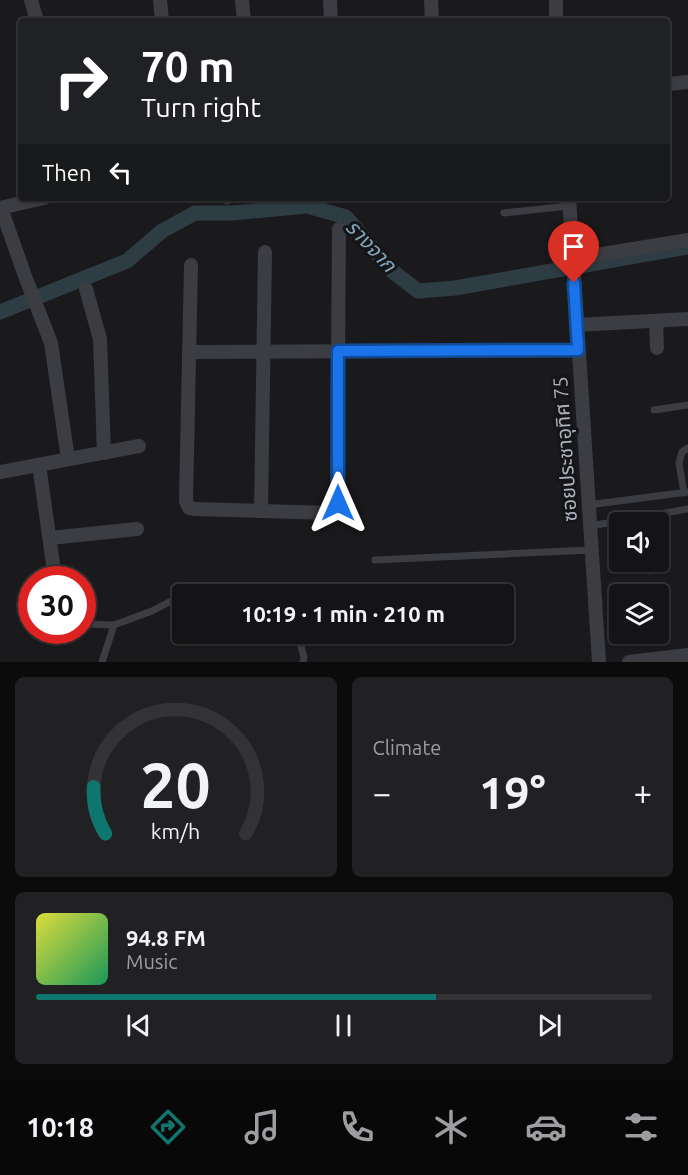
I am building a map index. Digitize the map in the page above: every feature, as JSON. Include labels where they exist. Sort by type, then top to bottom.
[{"type":"street","points":[[31,0],[36,18]]},
{"type":"street","points":[[160,0],[162,18]]},
{"type":"street","points":[[242,0],[244,18]]},
{"type":"street","points":[[330,0],[331,18]]},
{"type":"street","points":[[431,0],[432,18]]},
{"type":"street","points":[[556,0],[556,18]]},
{"type":"street","points":[[670,84],[688,82]]},
{"type":"street","points":[[31,201],[0,208],[51,344],[68,459]]},
{"type":"street","name":"ซอยประชาอุทิศ 75","points":[[569,202],[598,662]]},
{"type":"street","points":[[191,265],[186,501],[189,508],[329,513],[334,511],[338,503],[339,229]]},
{"type":"street","points":[[572,260],[688,240]]},
{"type":"street","points":[[261,511],[265,252]]},
{"type":"street","points":[[86,289],[100,339],[104,453]]},
{"type":"street","points":[[576,325],[688,319]]},
{"type":"street","points":[[656,321],[657,348]]},
{"type":"street","points":[[189,352],[578,350]]},
{"type":"street","points":[[0,472],[139,446]]},
{"type":"street","points":[[39,465],[53,566]]},
{"type":"street","points":[[50,538],[137,529]]},
{"type":"street","points":[[629,662],[688,656]]},
{"type":"lane","points":[[504,213],[569,202]]},
{"type":"lane","points":[[654,410],[688,405]]},
{"type":"lane","points":[[588,505],[686,492],[680,464],[682,452],[688,448]]},
{"type":"lane","points":[[669,513],[688,509]]},
{"type":"lane","points":[[590,526],[609,524]]},
{"type":"lane","points":[[375,560],[591,550]]},
{"type":"lane","points":[[96,624],[114,625],[152,611],[172,600]]},
{"type":"lane","points":[[102,662],[114,625]]},
{"type":"lane","points":[[300,644],[303,662]]},
{"type":"waterway","name":"รางจาก","points":[[0,312],[127,261],[162,231],[195,213],[232,213],[307,206],[346,217],[392,271],[418,291],[455,288],[688,247]]},
{"type":"route","points":[[338,503],[338,351],[578,350],[574,283]]}]
